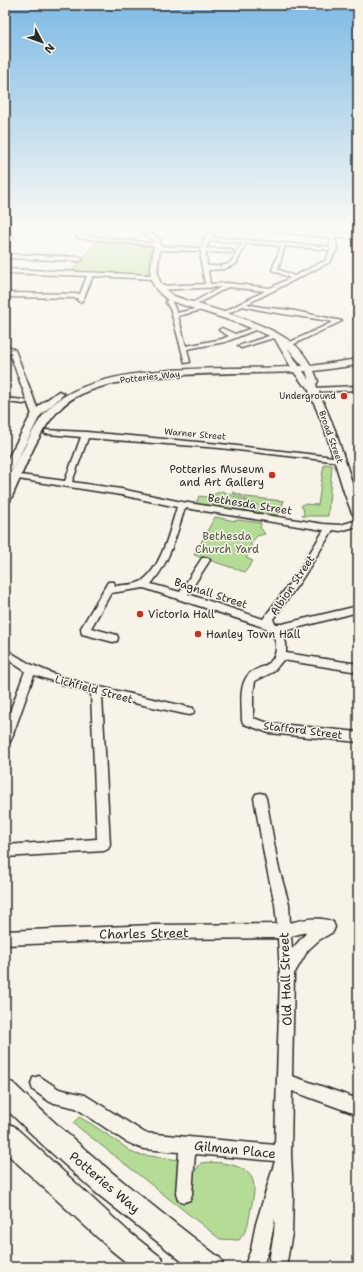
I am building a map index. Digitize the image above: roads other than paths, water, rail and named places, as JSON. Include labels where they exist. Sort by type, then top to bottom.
[{"type":"highway","name":"Potteries Way","points":[[5,1091],[34,1121],[74,1157],[138,1210],[212,1267]]},
{"type":"highway","points":[[5,1135],[42,1171],[120,1241],[153,1267]]},
{"type":"main road","name":"Broad Street","points":[[159,288],[171,298],[257,328],[290,344],[306,365],[314,379],[312,387]]},
{"type":"main road","name":"Broad Street","points":[[277,337],[291,362],[306,382],[312,387],[340,460],[350,495],[358,513]]},
{"type":"main road","name":"Potteries Way","points":[[5,501],[39,429],[52,410],[68,396],[89,387],[113,380],[147,376],[296,369],[321,361],[358,356]]},
{"type":"main road","name":"Potteries Way","points":[[5,472],[36,415],[53,398],[65,390],[87,381],[110,375],[291,362],[306,365],[358,362]]},
{"type":"street","points":[[5,295],[81,298],[85,288]]},
{"type":"street","points":[[192,305],[221,288]]},
{"type":"street","points":[[258,288],[273,290]]},
{"type":"street","points":[[221,315],[276,288]]},
{"type":"street","points":[[171,298],[169,302],[175,315],[187,362]]},
{"type":"street","points":[[244,305],[261,309],[290,312],[339,322],[290,344]]},
{"type":"street","points":[[175,315],[203,309]]},
{"type":"street","points":[[183,348],[210,344],[235,337],[257,328]]},
{"type":"street","points":[[222,330],[235,337]]},
{"type":"street","points":[[241,346],[277,337]]},
{"type":"street","points":[[5,346],[12,350],[36,415]]},
{"type":"street","points":[[312,387],[342,386],[358,388]]},
{"type":"street","points":[[5,400],[21,403]]},
{"type":"street","name":"Warner Street","points":[[48,432],[220,446],[340,460]]},
{"type":"street","points":[[68,483],[86,434]]},
{"type":"street","points":[[5,472],[16,478]]},
{"type":"street","name":"Bethesda Street","points":[[16,478],[44,480]]},
{"type":"street","name":"Bethesda Street","points":[[16,478],[68,483],[182,504],[330,528],[344,527],[358,523]]},
{"type":"street","points":[[110,587],[144,585],[156,572],[164,558],[182,504]]},
{"type":"street","name":"Albion Street","points":[[280,656],[282,651],[279,637],[267,622],[268,619],[299,576],[330,528]]},
{"type":"street","points":[[182,596],[205,560]]},
{"type":"street","points":[[113,638],[86,631],[86,628],[110,587],[152,576]]},
{"type":"street","name":"Bagnall Street","points":[[144,585],[182,596],[271,627]]},
{"type":"street","points":[[271,627],[282,628],[358,609]]},
{"type":"street","name":"Lichfield Street","points":[[5,653],[32,670],[56,679],[96,690],[189,711]]},
{"type":"street","points":[[280,656],[358,668]]},
{"type":"street","name":"Stafford Street","points":[[280,656],[270,668],[253,676],[250,680],[248,686],[248,721],[269,728],[358,737]]},
{"type":"street","points":[[5,740],[32,670]]},
{"type":"street","points":[[5,851],[104,845],[96,690]]},
{"type":"street","name":"Old Hall Street","points":[[260,798],[272,865],[282,904],[287,974],[282,1159],[284,1210],[283,1233],[277,1267]]},
{"type":"street","name":"Charles Street","points":[[5,938],[154,932],[283,931],[309,925],[328,927],[311,936],[304,944],[295,956],[287,974]]},
{"type":"street","points":[[285,1081],[358,1107]]},
{"type":"street","name":"Gilman Place","points":[[39,1084],[56,1096],[79,1101],[131,1135],[144,1141],[188,1144],[282,1159]]},
{"type":"street","name":"Gilman Place","points":[[184,1194],[188,1144]]},
{"type":"street","name":"Old Hall Street","points":[[253,1267],[260,1250],[264,1227],[282,1159]]},
{"type":"place","name":"Underground","points":[[344,396]]},
{"type":"place","name":"Potteries Museum and Art Gallery","points":[[272,475]]},
{"type":"place","name":"Victoria Hall","points":[[140,614]]},
{"type":"place","name":"Hanley Town Hall","points":[[198,634]]},
{"type":"park label","name":"Bethesda Church Yard","points":[[227,542]]}]
